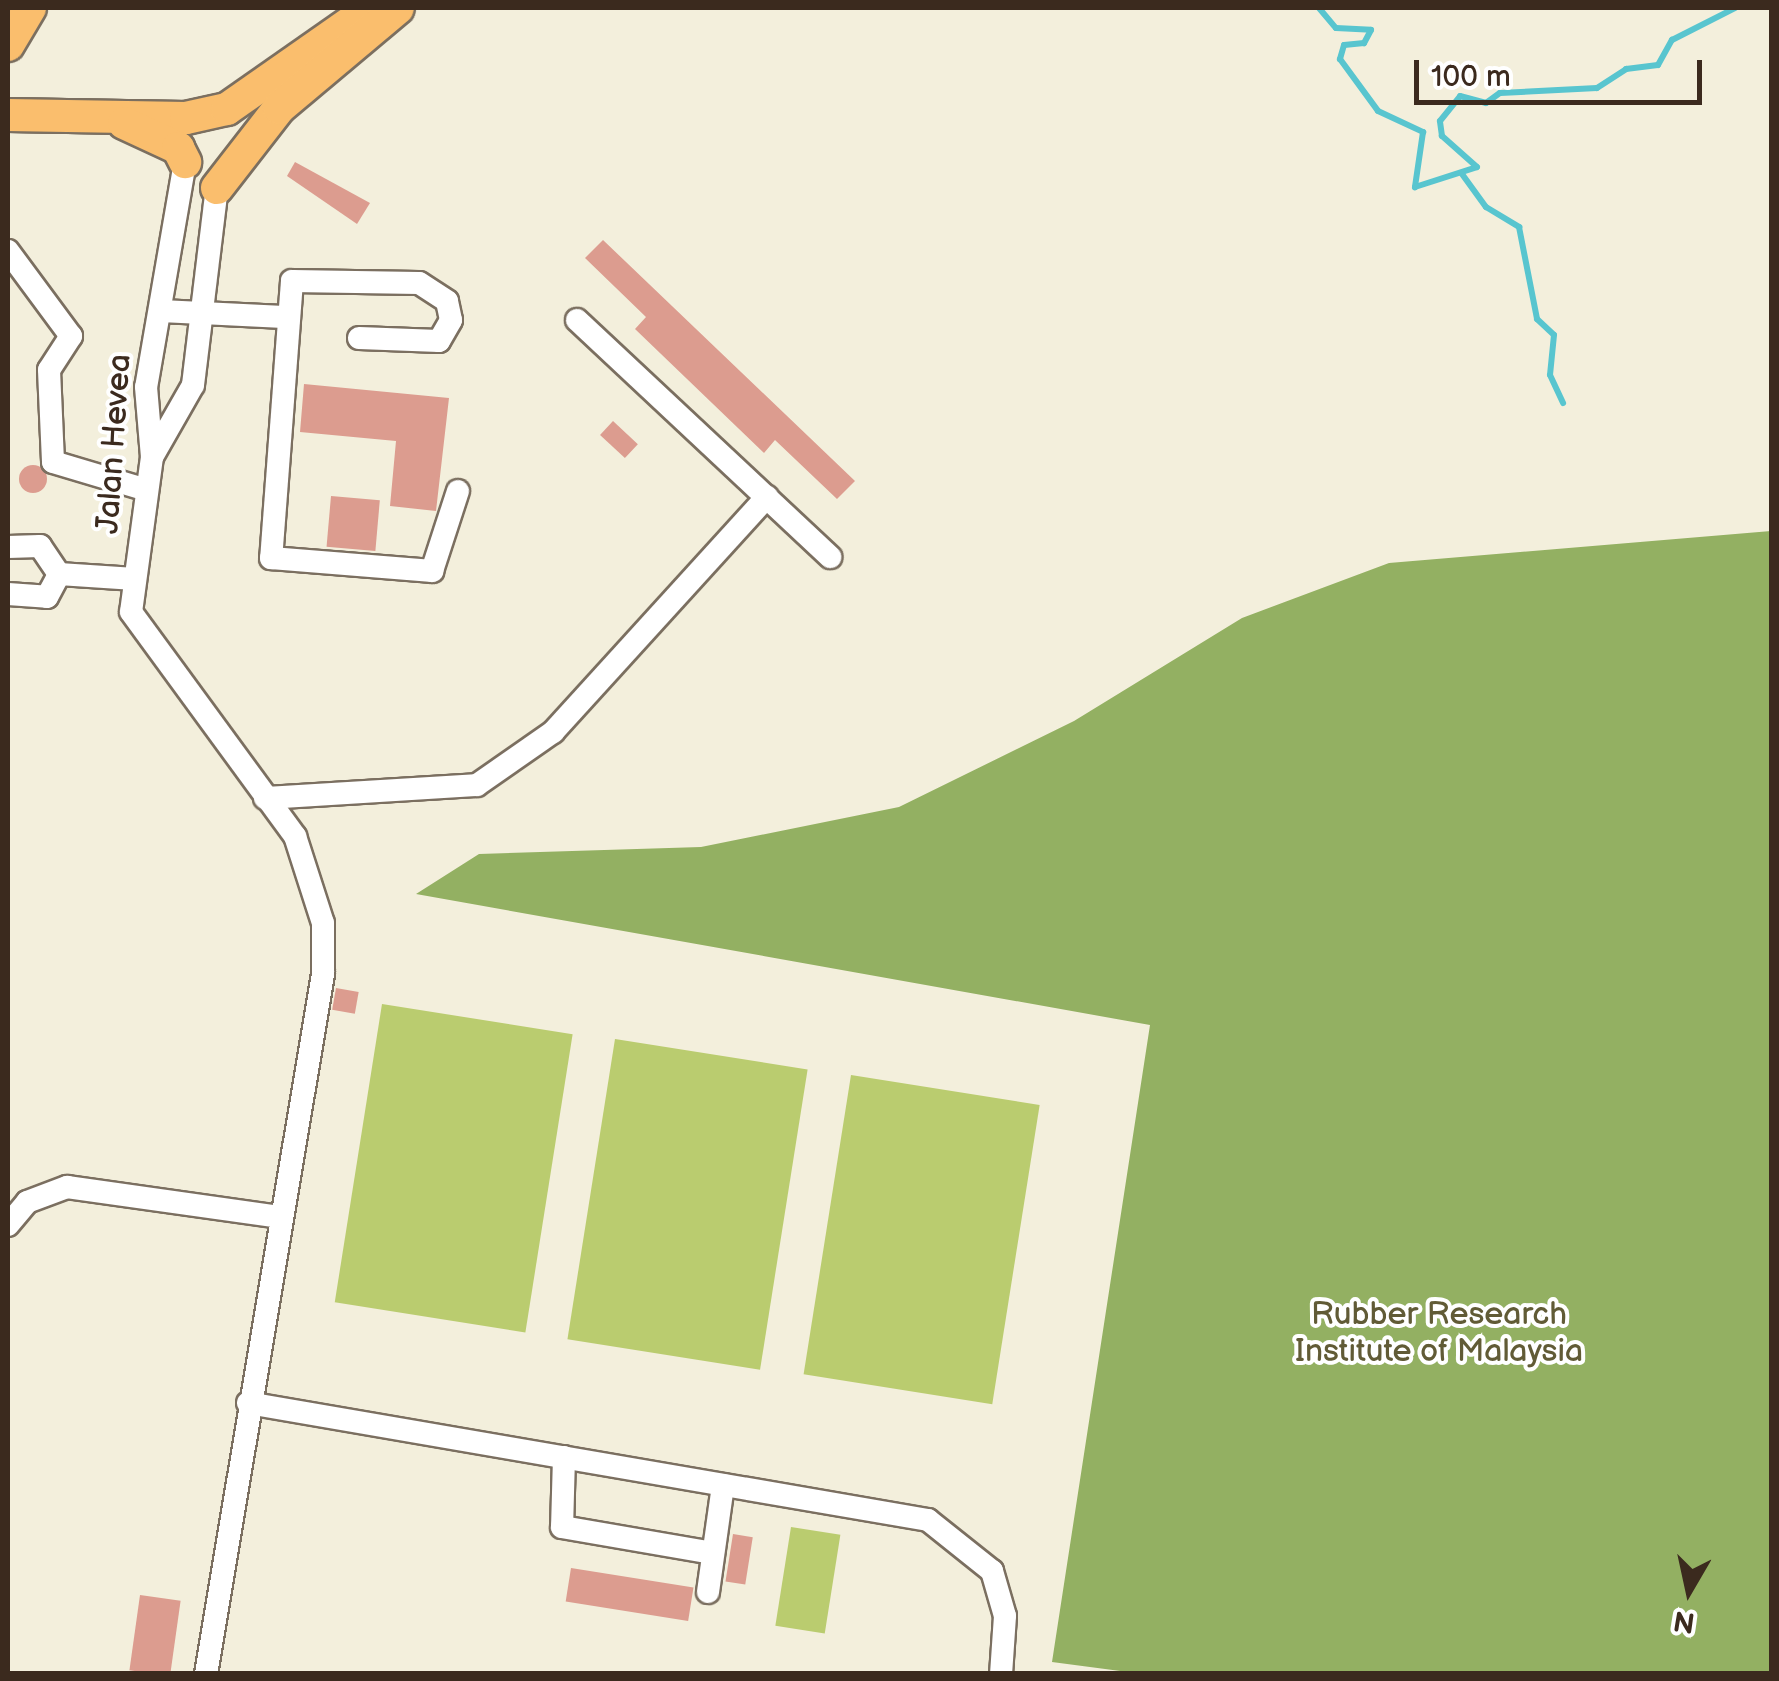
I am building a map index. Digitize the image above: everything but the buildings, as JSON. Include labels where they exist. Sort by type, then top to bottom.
[{"type":"highway","points":[[8,44],[30,8]]},
{"type":"highway","points":[[8,115],[101,113],[186,118],[227,110],[371,8]]},
{"type":"highway","points":[[216,188],[279,108],[398,8]]},
{"type":"highway","points":[[101,113],[161,138],[185,162]]},
{"type":"street","name":"Jalan Hevea","points":[[185,162],[146,387],[152,457],[131,612],[265,798]]},
{"type":"street","points":[[152,457],[193,385],[216,188]]},
{"type":"street","points":[[8,250],[71,336],[50,370],[53,462],[148,490]]},
{"type":"street","points":[[359,338],[439,341],[451,320],[448,301],[419,283],[307,278],[286,291],[271,558],[432,571],[458,492]]},
{"type":"street","points":[[161,311],[284,317]]},
{"type":"street","points":[[577,320],[830,557]]},
{"type":"street","points":[[206,1674],[323,922],[314,874],[265,798],[477,785],[553,732],[767,497]]},
{"type":"street","points":[[8,547],[40,546],[59,574]]},
{"type":"street","points":[[59,574],[135,580]]},
{"type":"street","points":[[8,594],[47,596],[59,574]]},
{"type":"street","points":[[8,1224],[26,1202],[67,1188],[280,1216]]},
{"type":"street","points":[[248,1402],[928,1520],[966,1542],[992,1571],[1005,1616],[1001,1674]]},
{"type":"street","points":[[564,1457],[562,1527],[713,1554]]},
{"type":"street","points":[[708,1592],[724,1485]]},
{"type":"green space","name":"Rubber Research Institute of Malaysia","points":[[1771,531],[1771,1673],[1143,1674],[1052,1662],[1150,1025],[416,894],[479,854],[701,847],[899,807],[1074,721],[1242,618],[1389,563]]},
{"type":"green space","points":[[382,1004],[573,1034],[525,1332],[335,1302]]},
{"type":"green space","points":[[615,1039],[808,1070],[760,1370],[567,1339]]},
{"type":"green space","points":[[851,1075],[1040,1105],[992,1404],[804,1374]]},
{"type":"green space","points":[[791,1527],[840,1535],[825,1634],[775,1626]]},
{"type":"waterway","points":[[1319,8],[1336,28],[1371,30],[1364,43],[1344,45],[1340,59],[1378,111],[1423,132],[1415,187],[1477,167],[1442,136],[1440,121],[1460,96],[1486,103],[1500,93],[1597,88],[1626,69],[1658,65],[1672,40],[1735,8]]},
{"type":"waterway","points":[[1462,174],[1486,207],[1519,227],[1537,319],[1554,335],[1550,375],[1563,403]]}]
